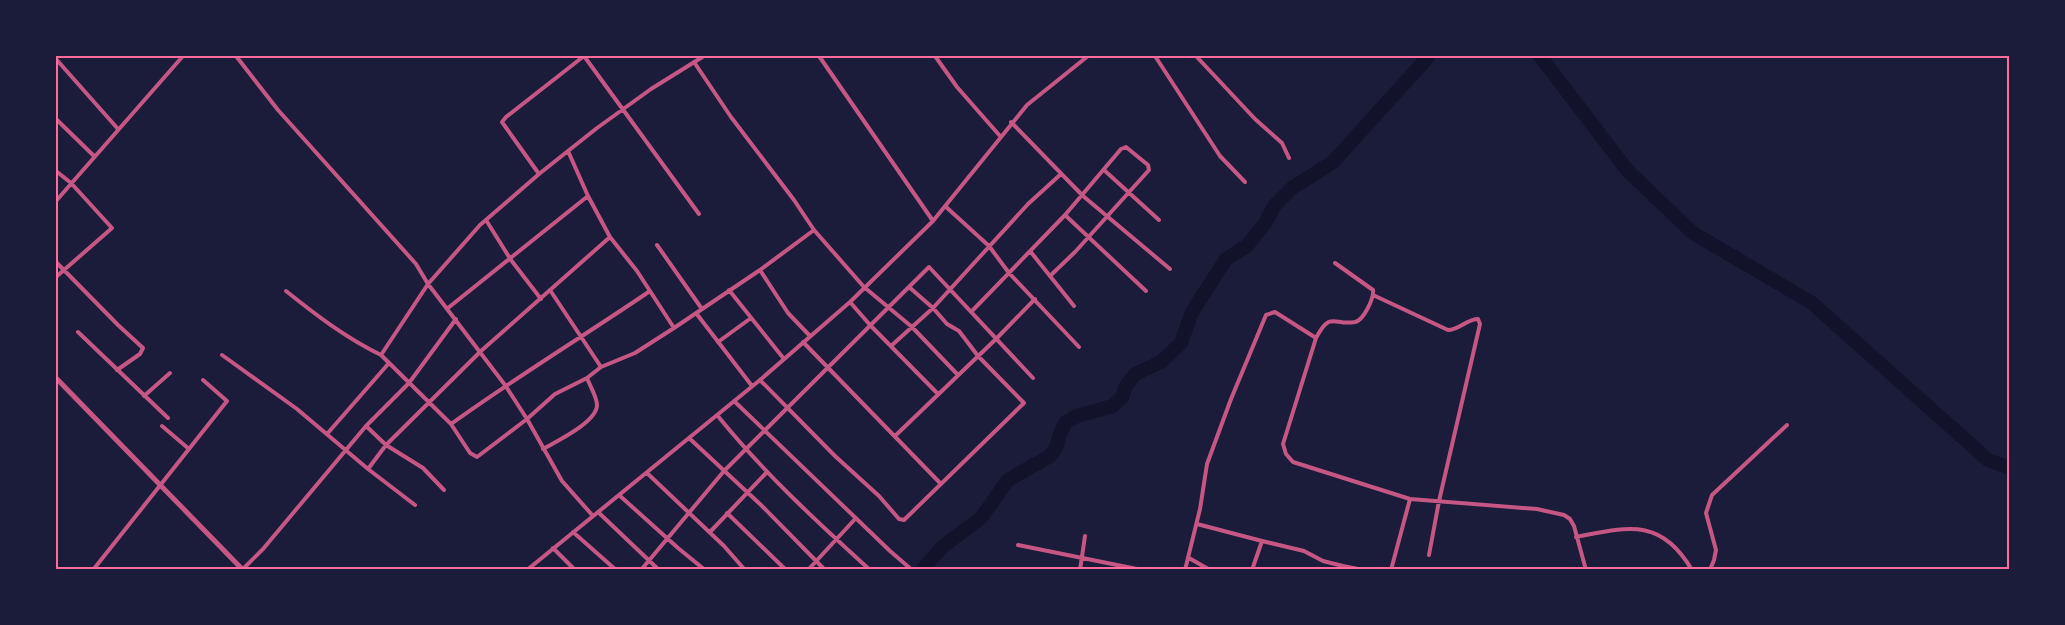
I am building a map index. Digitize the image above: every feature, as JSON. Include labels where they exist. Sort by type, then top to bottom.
[{"type":"street","points":[[56,201],[183,56]]},
{"type":"street","points":[[236,56],[278,110],[416,264],[428,284],[505,385],[562,481],[592,516]]},
{"type":"street","points":[[538,174],[502,122],[584,56],[699,214]]},
{"type":"street","points":[[381,355],[428,284],[486,220],[538,174],[651,89],[704,56]]},
{"type":"street","points":[[819,56],[933,221]]},
{"type":"street","points":[[935,56],[957,87],[1000,136]]},
{"type":"street","points":[[527,570],[760,380],[850,302],[933,221],[1027,105],[1088,56]]},
{"type":"street","points":[[1155,56],[1220,156],[1245,182]]},
{"type":"street","points":[[1196,56],[1255,119],[1282,143],[1289,158]]},
{"type":"street","points":[[56,59],[118,129]]},
{"type":"street","points":[[694,62],[731,117],[814,230],[864,287],[912,327],[958,375]]},
{"type":"street","points":[[56,119],[94,157]]},
{"type":"street","points":[[1011,122],[1083,196],[1170,269]]},
{"type":"street","points":[[972,311],[1083,196],[1121,149],[1126,147],[1134,152],[1150,167],[1076,252],[1050,276]]},
{"type":"street","points":[[568,152],[610,237],[674,328]]},
{"type":"street","points":[[1104,170],[1159,220]]},
{"type":"street","points":[[56,171],[71,183],[112,228],[56,277]]},
{"type":"street","points":[[891,346],[933,308],[989,246],[1061,174]]},
{"type":"street","points":[[448,308],[588,196]]},
{"type":"street","points":[[945,206],[989,246],[1009,273],[1079,347]]},
{"type":"street","points":[[1065,215],[1146,291]]},
{"type":"street","points":[[486,220],[541,299]]},
{"type":"street","points":[[286,291],[324,321],[364,347],[381,355],[451,424],[470,453],[477,458],[555,394],[587,378],[601,367],[635,353],[760,270],[814,230]]},
{"type":"street","points":[[368,469],[386,445],[481,351],[610,237]]},
{"type":"street","points":[[657,246],[702,309]]},
{"type":"street","points":[[1030,251],[1074,306]]},
{"type":"street","points":[[56,262],[143,348],[140,354],[117,370]]},
{"type":"street","points":[[1335,263],[1372,290],[1373,295],[1360,320],[1326,323],[1321,328],[1283,444],[1286,454],[1293,462],[1410,499],[1537,509],[1564,515],[1574,526],[1586,570]]},
{"type":"street","points":[[641,570],[724,471],[929,267],[1033,378]]},
{"type":"street","points":[[760,270],[788,313],[810,336]]},
{"type":"street","points":[[760,380],[902,520],[1024,406],[1023,401],[978,356],[959,331],[947,324],[909,287]]},
{"type":"street","points":[[550,290],[601,367]]},
{"type":"street","points":[[729,290],[784,359]]},
{"type":"street","points":[[451,424],[505,385],[582,338],[650,291]]},
{"type":"street","points":[[1373,295],[1448,330],[1454,330],[1473,319],[1478,319],[1480,324],[1439,501],[1429,555]]},
{"type":"street","points":[[895,436],[1035,299]]},
{"type":"street","points":[[850,302],[938,394]]},
{"type":"street","points":[[1185,570],[1197,524],[1207,464],[1266,315],[1275,312],[1316,338]]},
{"type":"street","points":[[696,313],[752,386]]},
{"type":"street","points":[[718,342],[751,318]]},
{"type":"street","points":[[56,378],[243,569],[263,549],[366,426],[409,383],[456,319]]},
{"type":"street","points":[[78,333],[168,418]]},
{"type":"street","points":[[803,342],[942,484]]},
{"type":"street","points":[[222,355],[297,409],[415,505]]},
{"type":"street","points":[[327,434],[389,363]]},
{"type":"street","points":[[144,396],[170,373]]},
{"type":"street","points":[[543,449],[596,414],[598,403],[587,378]]},
{"type":"street","points":[[93,570],[227,401],[203,380]]},
{"type":"street","points":[[734,401],[912,570]]},
{"type":"street","points":[[717,415],[745,449],[808,514],[870,570]]},
{"type":"street","points":[[1710,570],[1716,550],[1706,513],[1712,495],[1787,425]]},
{"type":"street","points":[[162,426],[189,449]]},
{"type":"street","points":[[366,426],[386,445],[423,468],[444,490]]},
{"type":"street","points":[[689,438],[825,570]]},
{"type":"street","points":[[710,532],[767,472]]},
{"type":"street","points":[[647,473],[710,532],[745,570]]},
{"type":"street","points":[[619,495],[705,570]]},
{"type":"street","points":[[1390,570],[1410,499]]},
{"type":"street","points":[[598,512],[659,570]]},
{"type":"street","points":[[728,513],[786,570]]},
{"type":"street","points":[[808,570],[856,518]]},
{"type":"street","points":[[1197,524],[1304,551],[1333,564],[1363,570]]},
{"type":"street","points":[[1576,537],[1616,529],[1656,532],[1678,550],[1692,570]]},
{"type":"street","points":[[573,532],[616,570]]},
{"type":"street","points":[[1080,570],[1085,536]]},
{"type":"street","points":[[1252,570],[1262,541]]},
{"type":"street","points":[[1018,545],[1142,570]]},
{"type":"street","points":[[554,548],[575,570]]},
{"type":"street","points":[[1189,558],[1210,570]]},
{"type":"waterway","points":[[923,569],[942,547],[981,518],[1008,480],[1050,456],[1056,448],[1066,422],[1077,416],[1113,406],[1122,397],[1126,386],[1135,374],[1161,362],[1181,343],[1192,312],[1226,259],[1247,246],[1265,223],[1275,205],[1292,188],[1333,162],[1429,56]]},
{"type":"waterway","points":[[1540,56],[1627,170],[1693,233],[1812,303],[1988,460],[2010,468]]}]
